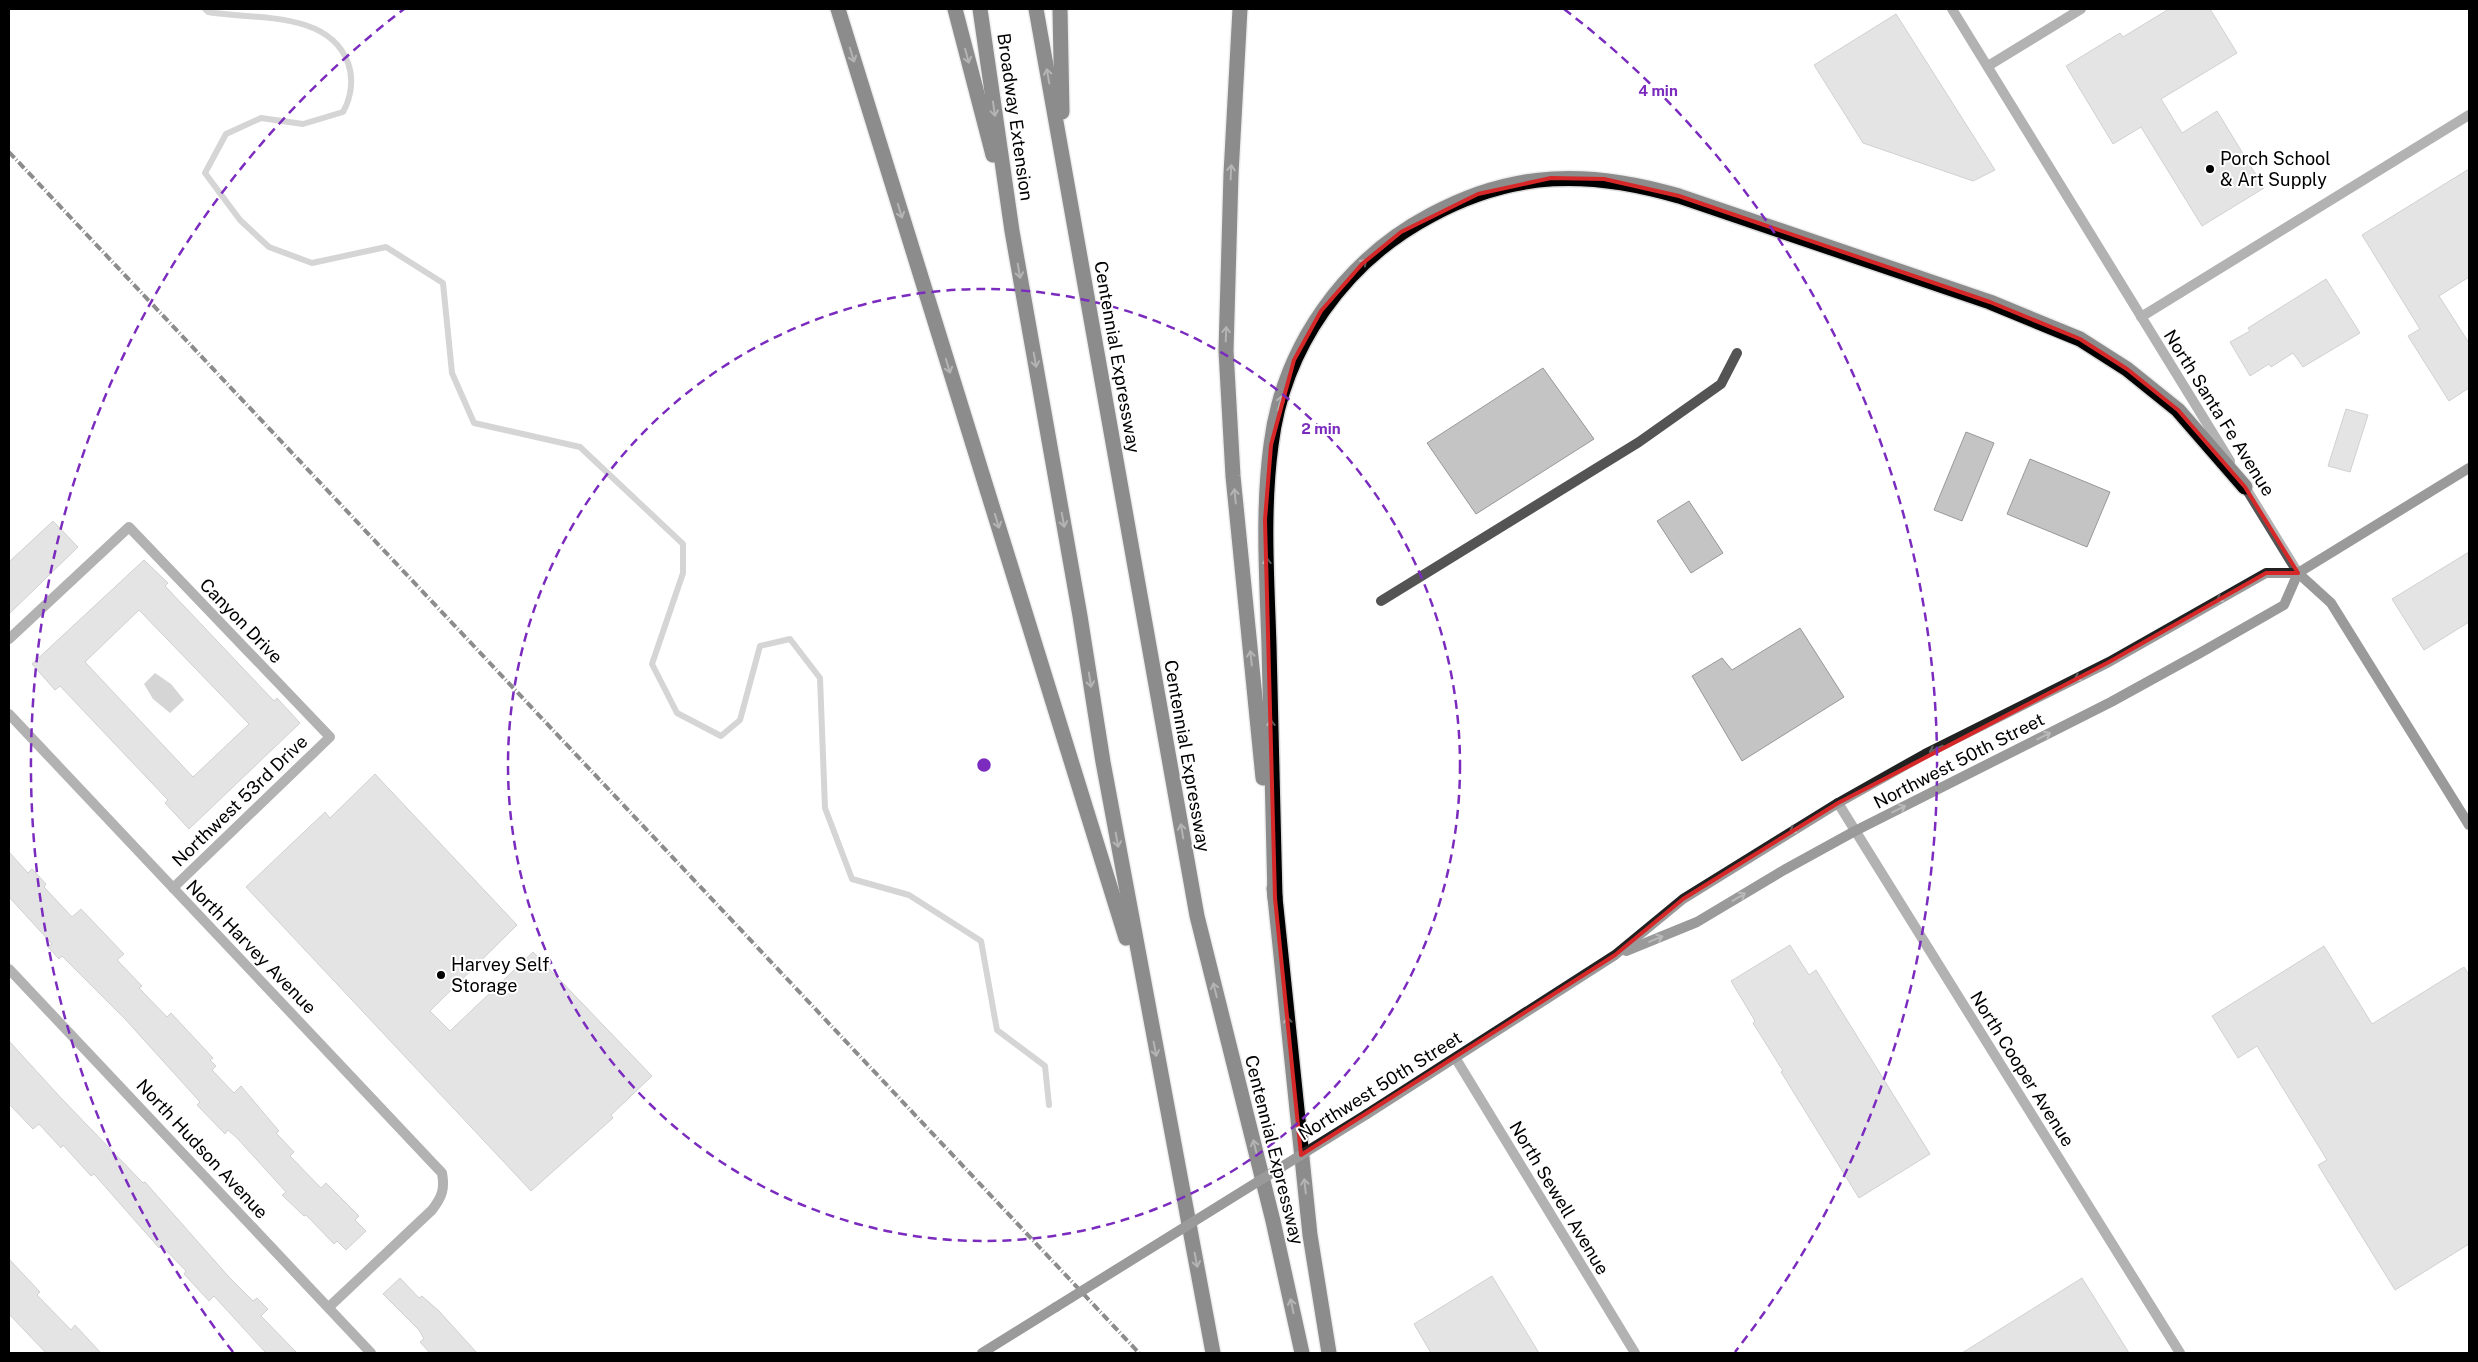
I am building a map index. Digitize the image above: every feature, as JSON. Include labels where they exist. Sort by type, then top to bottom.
[{"type":"highway","points":[[838,9],[1146,1001]]},
{"type":"highway","points":[[955,9],[1012,231],[1146,1001],[1214,1353]]},
{"type":"highway","name":"Broadway Extension","points":[[980,9],[1012,231]]},
{"type":"highway","name":"Broadway Extension","points":[[1036,9],[1063,159]]},
{"type":"highway","points":[[1060,9],[1063,159]]},
{"type":"highway","points":[[1240,9],[1231,174],[1226,351],[1232,476],[1310,1235],[1329,1353]]},
{"type":"highway","name":"Centennial Expressway","points":[[1063,159],[1197,916],[1273,1221],[1302,1353]]},
{"type":"highway","points":[[1275,898],[1265,520],[1271,445],[1281,398],[1294,360],[1321,311],[1350,276],[1376,251],[1402,232],[1458,201],[1506,186],[1551,178],[1604,179],[1630,183],[1689,199],[1990,302],[2080,339],[2127,369],[2178,410],[2245,487]]},
{"type":"main road","points":[[2298,573],[2469,468]]},
{"type":"main road","name":"Northwest 50th Street","points":[[982,1353],[1456,1059],[1616,955],[1683,899],[1838,803],[1925,754],[2109,662],[2266,573],[2298,573],[2284,605],[2111,702],[1855,832],[1784,870],[1697,922],[1616,955]]},
{"type":"main road","name":"North Santa Fe Avenue","points":[[2298,573],[2331,603],[2469,825]]},
{"type":"street","name":"North Santa Fe Avenue","points":[[1952,9],[2298,573]]},
{"type":"street","points":[[1988,66],[2080,9]]},
{"type":"street","points":[[2141,317],[2469,115]]},
{"type":"street","points":[[1381,601],[1647,436],[1721,384],[1737,353]]},
{"type":"street","name":"Canyon Drive","points":[[9,639],[129,528],[330,737]]},
{"type":"street","name":"North Harvey Avenue","points":[[9,714],[442,1173],[445,1186],[441,1198],[432,1210],[329,1306]]},
{"type":"street","name":"Northwest 53rd Drive","points":[[173,888],[330,737]]},
{"type":"street","name":"North Cooper Avenue","points":[[1838,803],[2180,1353]]},
{"type":"street","name":"North Hudson Avenue","points":[[9,969],[329,1306],[371,1353]]},
{"type":"street","name":"North Sewell Avenue","points":[[1456,1059],[1636,1353]]},
{"type":"highlighted area","points":[[1551,178],[1604,179],[1679,196],[1990,302],[2080,339],[2127,369],[2178,410],[2245,487],[2298,573],[2266,573],[2109,662],[1838,803],[1683,899],[1615,955],[1301,1155],[1275,898],[1265,520],[1271,445],[1294,360],[1321,311],[1362,264],[1401,232],[1478,194]]},
{"type":"shaded area","points":[[155,673],[171,684],[184,700],[170,713],[153,699],[144,684]]},
{"type":"building","points":[[2169,9],[2210,9],[2237,53],[2161,99],[2182,133],[2217,111],[2264,188],[2202,226],[2141,127],[2113,144],[2066,66],[2120,33],[2123,37]]},
{"type":"building","points":[[1896,14],[1995,170],[1973,181],[1863,143],[1814,65]]},
{"type":"building","points":[[2469,169],[2469,277],[2439,296],[2469,343],[2469,388],[2449,401],[2408,336],[2420,329],[2362,235]]},
{"type":"building","points":[[2326,279],[2360,333],[2303,367],[2293,353],[2271,367],[2269,364],[2250,376],[2230,342],[2250,331],[2248,328]]},
{"type":"building","points":[[1543,368],[1594,439],[1476,514],[1427,443]]},
{"type":"building","points":[[2346,409],[2368,415],[2350,472],[2328,466]]},
{"type":"building","points":[[1966,432],[1994,443],[1962,521],[1934,510]]},
{"type":"building","points":[[2030,459],[2110,492],[2087,547],[2007,514]]},
{"type":"building","points":[[1689,501],[1723,553],[1691,573],[1657,521]]},
{"type":"building","points":[[53,521],[78,547],[9,614],[9,562]]},
{"type":"building","points":[[2469,552],[2469,622],[2424,650],[2392,599]]},
{"type":"building","points":[[144,560],[168,583],[165,586],[274,701],[277,698],[300,723],[189,829],[165,803],[168,800],[60,686],[55,690],[32,664]],"holes":[[[139,610],[249,724],[193,777],[85,662]]]},
{"type":"building","points":[[1800,628],[1844,697],[1742,761],[1692,676],[1722,658],[1732,670]]},
{"type":"building","points":[[375,774],[517,925],[430,1011],[450,1031],[533,952],[652,1076],[611,1115],[613,1118],[531,1191],[246,887],[325,812],[330,818]]},
{"type":"building","points":[[9,852],[28,873],[32,869],[46,884],[44,887],[72,917],[81,909],[124,954],[117,960],[142,986],[139,988],[167,1017],[171,1013],[213,1058],[210,1060],[216,1066],[212,1070],[234,1093],[241,1086],[279,1131],[276,1133],[294,1152],[290,1156],[321,1188],[326,1183],[359,1216],[355,1220],[366,1231],[346,1250],[337,1241],[334,1244],[306,1215],[304,1216],[282,1195],[286,1192],[237,1138],[228,1130],[225,1134],[197,1105],[200,1102],[125,1019],[62,956],[59,959],[48,947],[52,944],[9,897]]},
{"type":"building","points":[[1790,945],[1809,975],[1816,970],[1930,1154],[1859,1198],[1781,1072],[1783,1071],[1753,1023],[1755,1021],[1731,981]]},
{"type":"building","points":[[2324,946],[2372,1024],[2464,967],[2469,975],[2469,1244],[2395,1290],[2318,1165],[2327,1160],[2257,1046],[2238,1058],[2212,1016]]},
{"type":"building","points":[[9,1041],[61,1098],[143,1183],[145,1182],[229,1277],[253,1301],[257,1298],[268,1309],[261,1316],[297,1353],[266,1353],[214,1296],[209,1301],[184,1274],[186,1271],[162,1246],[159,1248],[94,1174],[91,1176],[63,1145],[61,1148],[39,1124],[33,1129],[9,1104]]},
{"type":"building","points":[[9,1259],[40,1292],[37,1295],[71,1330],[75,1325],[101,1353],[46,1353],[9,1314]]},
{"type":"building","points":[[1492,1276],[1539,1353],[1431,1353],[1414,1324]]},
{"type":"building","points":[[400,1278],[419,1298],[422,1296],[439,1311],[477,1353],[430,1353],[420,1342],[424,1339],[419,1330],[383,1294]]},
{"type":"building","points":[[2082,1278],[2129,1353],[1962,1353]]},
{"type":"waterway","points":[[205,9],[208,12],[267,18],[307,26],[324,34],[338,46],[348,63],[351,75],[351,88],[343,112],[303,124],[261,118],[226,134],[205,173],[240,220],[269,247],[312,263],[386,247],[443,283],[452,373],[474,423],[580,447],[683,544],[683,573],[652,664],[677,713],[721,736],[740,720],[760,646],[790,639],[820,678],[825,808],[852,879],[909,895],[981,941],[997,1030],[1045,1066],[1049,1105]]},
{"type":"railway","points":[[9,152],[1139,1353]]},
{"type":"place","name":"Porch School & Art Supply","points":[[2210,169]]},
{"type":"place","name":"Harvey Self Storage","points":[[441,975]]}]
